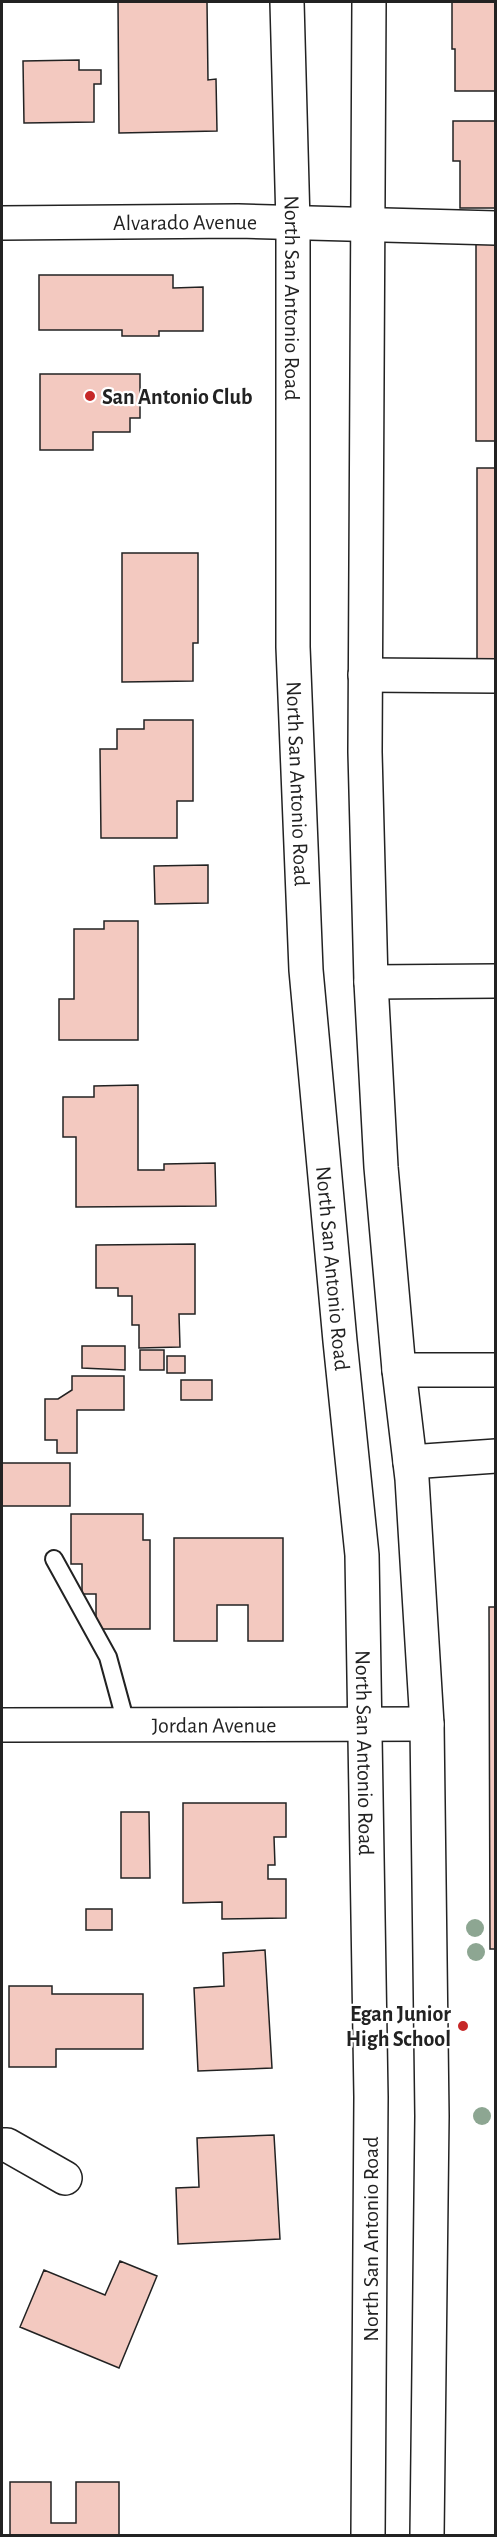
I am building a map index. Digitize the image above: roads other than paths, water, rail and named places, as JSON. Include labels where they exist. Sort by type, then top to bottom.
[{"type":"main road","name":"North San Antonio Road","points":[[287,2],[293,222],[293,646],[306,970],[362,1555],[371,2097],[368,2535]]},
{"type":"main road","points":[[369,2],[365,752],[371,982],[381,1167],[399,1370],[410,1461],[427,1724],[432,2116],[427,2535]]},
{"type":"main road","name":"Alvarado Avenue","points":[[2,224],[293,222],[495,228]]},
{"type":"main road","points":[[365,675],[495,676]]},
{"type":"main road","points":[[371,982],[495,981]]},
{"type":"main road","points":[[399,1370],[495,1370]]},
{"type":"main road","points":[[410,1461],[495,1456]]},
{"type":"main road","name":"Jordan Avenue","points":[[2,1725],[427,1724]]},
{"type":"main road","points":[[2,2145],[7,2145],[65,2178]]},
{"type":"lane","points":[[54,1559],[108,1657],[126,1723]]},
{"type":"place","name":"San Antonio Club","points":[[90,396]]},
{"type":"place","name":"Egan Junior High School","points":[[463,2026]]}]
